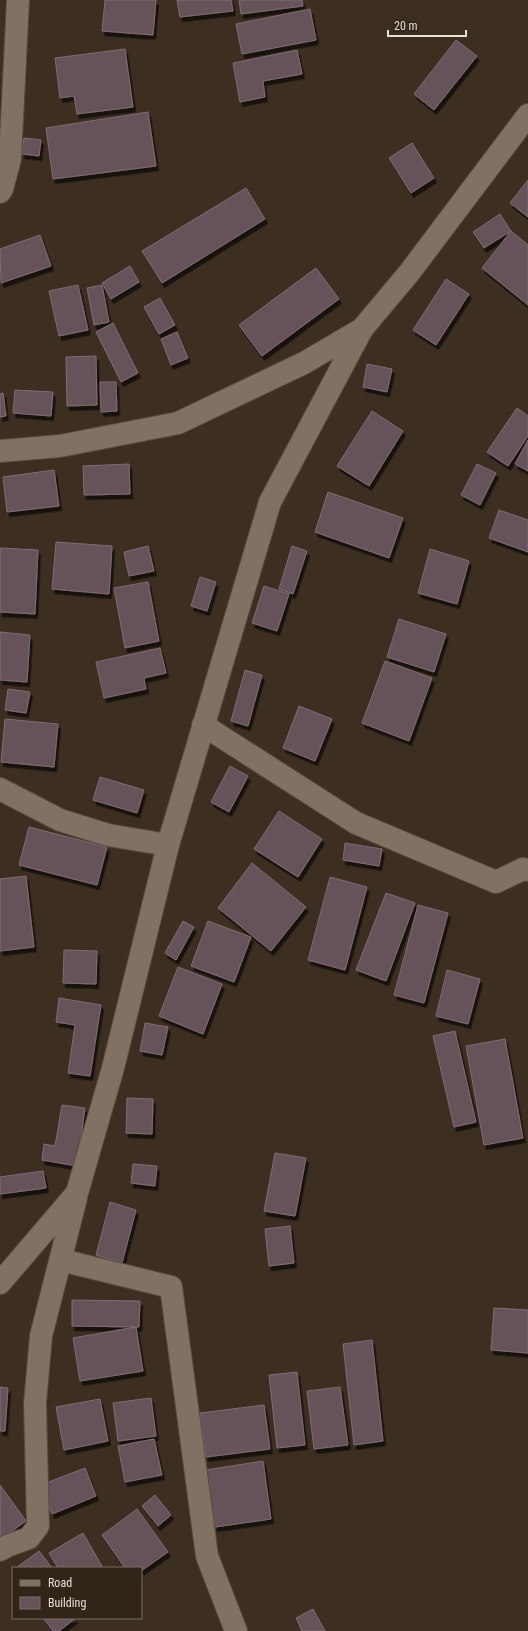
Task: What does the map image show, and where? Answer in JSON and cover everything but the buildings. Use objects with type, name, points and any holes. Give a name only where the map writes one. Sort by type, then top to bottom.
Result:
[{"type":"street","points":[[0,192],[10,159],[18,0]]},
{"type":"street","points":[[0,1550],[29,1538],[38,1526],[35,1403],[41,1336],[77,1193],[113,1068],[168,845],[270,502],[362,329],[409,272],[528,116]]},
{"type":"street","points":[[0,451],[60,446],[178,423],[304,363],[362,329]]},
{"type":"street","points":[[203,725],[356,823],[496,882],[523,869],[528,870]]},
{"type":"street","points":[[0,789],[60,820],[108,835],[168,845]]},
{"type":"street","points":[[0,1283],[77,1193]]},
{"type":"street","points":[[61,1260],[172,1287],[207,1556],[236,1631]]}]
